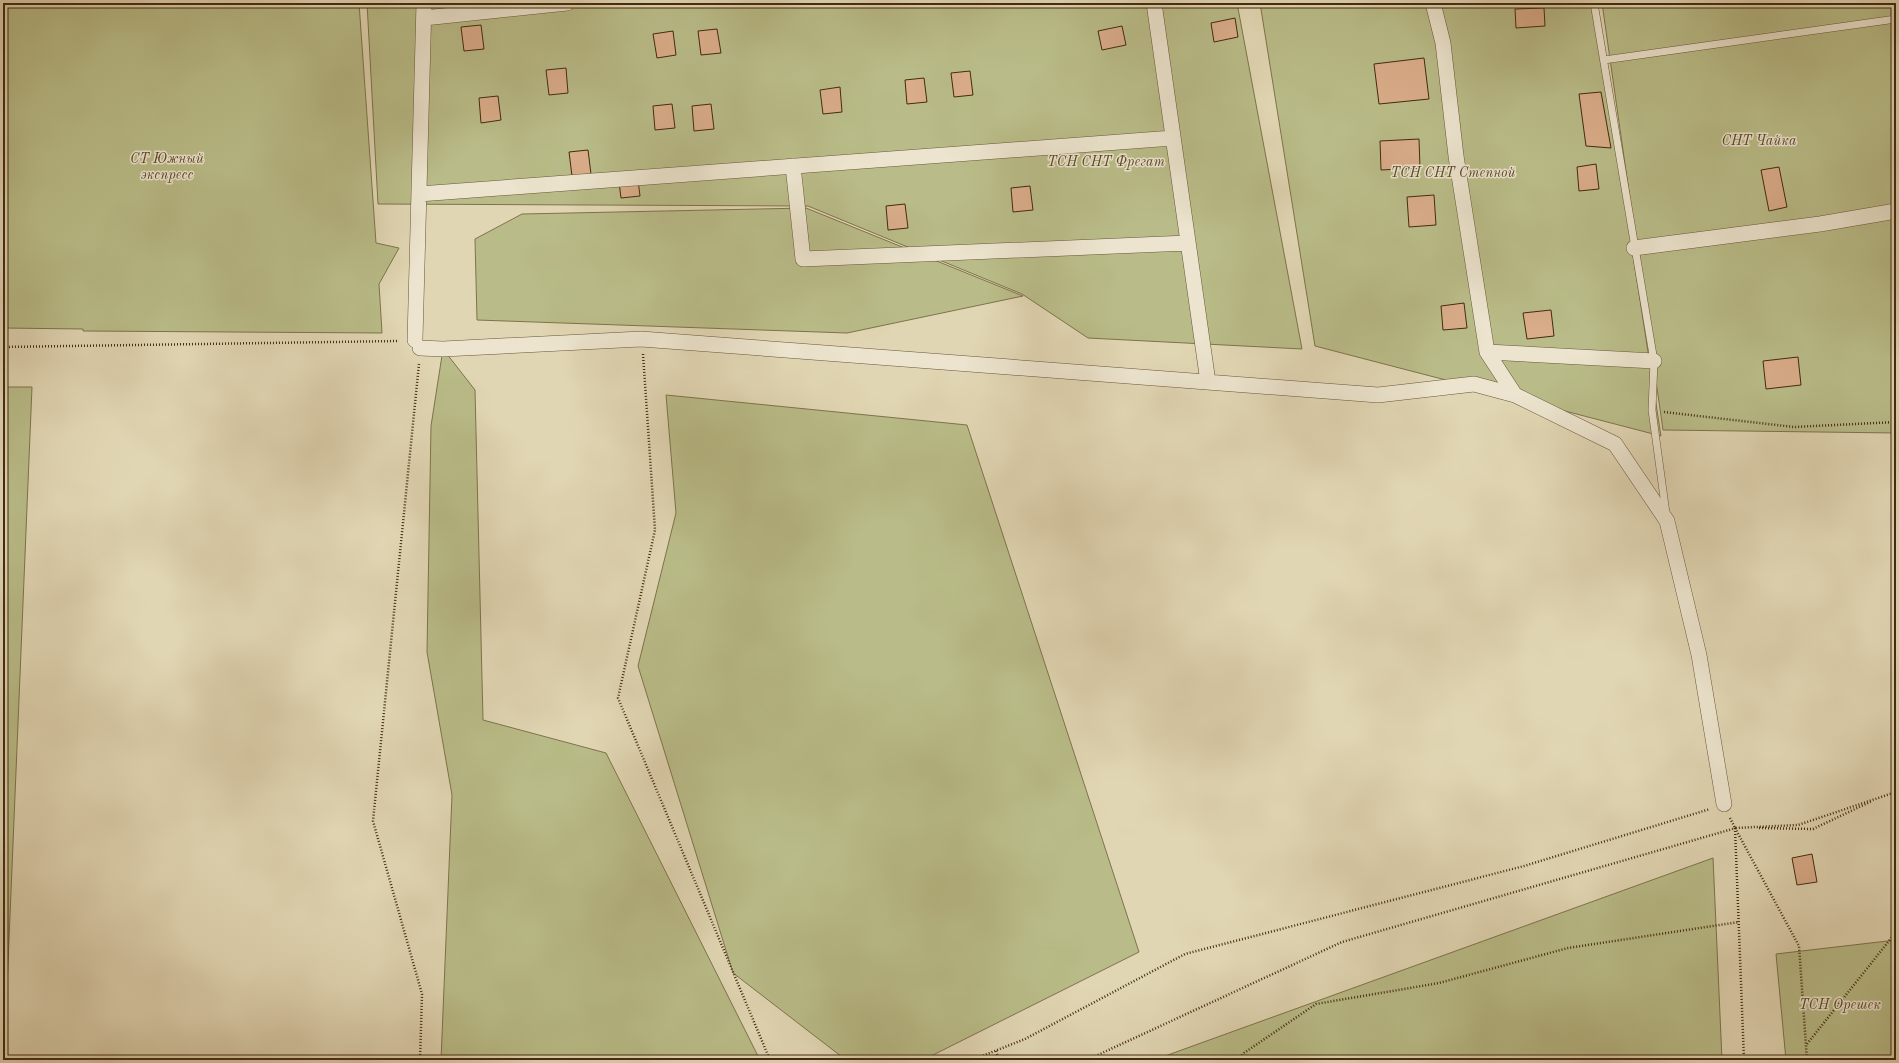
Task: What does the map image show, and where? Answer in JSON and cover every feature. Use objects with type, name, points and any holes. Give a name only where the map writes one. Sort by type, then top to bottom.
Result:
[{"type":"street","points":[[567,3],[424,10],[419,194],[418,344],[443,349],[642,339],[1378,395],[1474,384],[1515,395],[1615,444],[1667,521],[1699,655],[1724,804]]},
{"type":"street","points":[[1154,3],[1208,382]]},
{"type":"street","points":[[1434,3],[1443,43],[1456,156],[1487,352],[1515,395]]},
{"type":"street","points":[[419,194],[1173,138]]},
{"type":"street","points":[[793,166],[803,259],[1188,243]]},
{"type":"street","points":[[1634,248],[1820,224],[1896,211]]},
{"type":"street","points":[[1487,352],[1654,361]]},
{"type":"lane","points":[[1594,3],[1654,361],[1652,410],[1667,521]]},
{"type":"lane","points":[[1604,60],[1896,19]]},
{"type":"path","points":[[642,339],[655,530],[618,698],[770,1060]]},
{"type":"path","points":[[3,347],[418,344],[373,821],[422,994],[420,1060]]},
{"type":"path","points":[[1652,410],[1794,427],[1896,422]]},
{"type":"path","points":[[1735,828],[1813,829],[1896,792]]},
{"type":"path","points":[[1087,1060],[1342,942],[1735,828],[1798,824],[1896,792]]},
{"type":"path","points":[[972,1060],[1026,1039],[1185,954],[1524,866],[1724,804],[1735,828],[1799,946],[1808,1060]]},
{"type":"path","points":[[1735,828],[1744,1060]]},
{"type":"path","points":[[1238,1060],[1244,1053],[1316,1004],[1439,983],[1568,948],[1739,922]]},
{"type":"path","points":[[1806,1044],[1896,932]]},
{"type":"path","points":[[996,1051],[999,1060]]},
{"type":"green space","name":"СТ Южный экспресс","points":[[3,3],[359,3],[376,243],[399,248],[379,284],[382,333],[83,331],[83,329],[3,328]]},
{"type":"green space","name":"ТСН СНТ Фрегат","points":[[367,3],[1237,3],[1302,349],[1088,338],[1022,294],[808,206],[378,204]]},
{"type":"green space","name":"ТСН СНТ Степной","points":[[1260,3],[1594,3],[1661,436],[1315,346]]},
{"type":"green space","name":"СНТ Чайка","points":[[1602,3],[1896,3],[1896,433],[1663,430]]},
{"type":"green space","points":[[806,208],[1023,296],[847,333],[477,320],[475,239],[522,214]]},
{"type":"green space","points":[[443,349],[475,390],[483,720],[606,753],[760,1060],[441,1060],[452,795],[427,652],[431,426]]},
{"type":"green space","points":[[3,387],[32,387],[4,1060],[3,1060]]},
{"type":"green space","points":[[666,395],[967,425],[1139,952],[923,1060],[846,1060],[733,973],[638,666],[676,513]]},
{"type":"green space","points":[[1713,858],[1722,1060],[1154,1060]]},
{"type":"green space","name":"ТСН Орешек","points":[[1896,940],[1896,1060],[1786,1060],[1776,954]]},
{"type":"building","points":[[1544,8],[1545,26],[1516,28],[1515,9]]},
{"type":"building","points":[[1235,18],[1238,37],[1214,42],[1211,23]]},
{"type":"building","points":[[481,25],[484,49],[464,51],[461,27]]},
{"type":"building","points":[[1122,26],[1126,45],[1102,50],[1098,31]]},
{"type":"building","points":[[717,29],[721,53],[701,55],[698,31]]},
{"type":"building","points":[[673,31],[676,55],[657,58],[653,34]]},
{"type":"building","points":[[1424,58],[1429,99],[1379,104],[1374,64]]},
{"type":"building","points":[[566,68],[568,93],[549,95],[546,70]]},
{"type":"building","points":[[970,71],[973,95],[954,97],[951,73]]},
{"type":"building","points":[[924,78],[927,102],[907,104],[905,80]]},
{"type":"building","points":[[840,87],[842,112],[823,114],[820,90]]},
{"type":"building","points":[[1601,92],[1611,148],[1586,146],[1579,94]]},
{"type":"building","points":[[498,96],[501,120],[481,123],[479,98]]},
{"type":"building","points":[[672,104],[675,128],[655,130],[653,106]]},
{"type":"building","points":[[711,104],[714,129],[694,131],[692,106]]},
{"type":"building","points":[[1419,139],[1420,168],[1381,170],[1380,141]]},
{"type":"building","points":[[588,150],[591,174],[572,176],[569,152]]},
{"type":"building","points":[[1596,164],[1599,189],[1579,191],[1577,167]]},
{"type":"building","points":[[1779,167],[1787,207],[1769,211],[1761,170]]},
{"type":"building","points":[[637,172],[640,196],[621,198],[618,174]]},
{"type":"building","points":[[1030,186],[1033,210],[1013,212],[1011,188]]},
{"type":"building","points":[[1434,195],[1436,225],[1409,227],[1407,197]]},
{"type":"building","points":[[905,204],[908,228],[888,230],[886,206]]},
{"type":"building","points":[[1891,215],[1896,215],[1896,239],[1894,239]]},
{"type":"building","points":[[1464,303],[1467,328],[1443,330],[1441,306]]},
{"type":"building","points":[[1551,310],[1554,336],[1527,339],[1523,313]]},
{"type":"building","points":[[1798,357],[1801,385],[1766,389],[1763,361]]},
{"type":"building","points":[[1812,854],[1817,882],[1797,885],[1792,858]]}]
